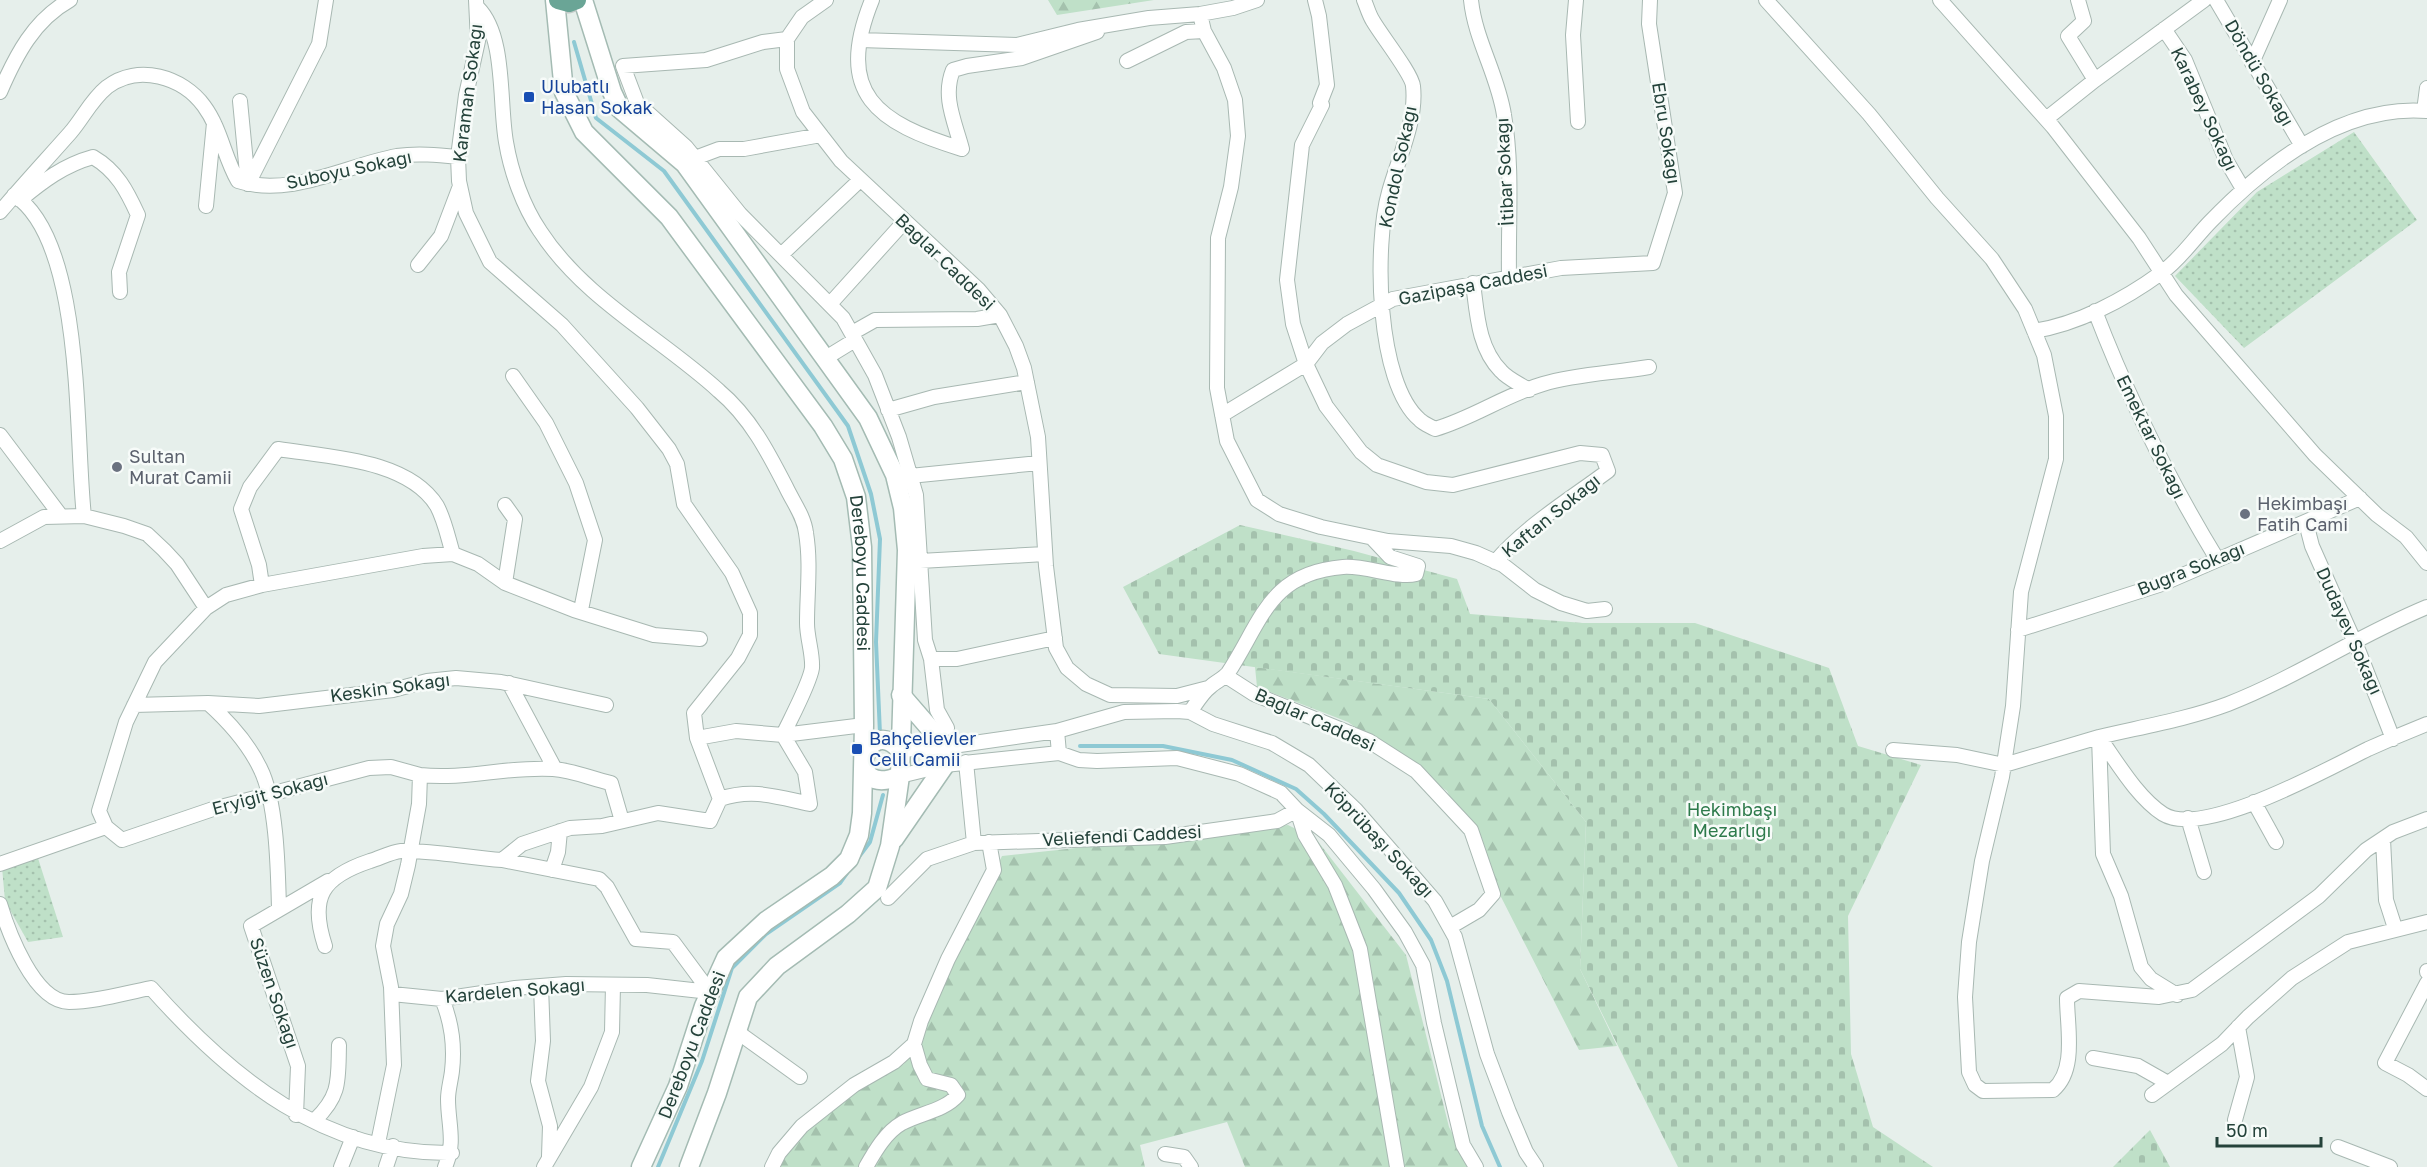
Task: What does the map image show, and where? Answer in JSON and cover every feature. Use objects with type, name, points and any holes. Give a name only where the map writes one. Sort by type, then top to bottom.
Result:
[{"type":"main road","points":[[557,0],[569,3],[577,0]]},
{"type":"main road","name":"Dereboyu Caddesi","points":[[557,0],[564,92],[584,132],[669,217],[816,417],[843,459],[856,497],[862,547],[864,725],[862,813],[859,835],[849,859],[832,876],[766,921],[726,958],[710,992],[678,1086],[641,1167]]},
{"type":"main road","points":[[583,0],[612,92],[620,108],[685,164],[868,418],[882,444],[895,475],[903,508],[907,550],[900,776],[879,780],[868,774],[863,762],[867,749],[877,742],[890,742],[900,750]]},
{"type":"main road","points":[[890,846],[946,756],[902,695]]},
{"type":"main road","name":"Dereboyu Caddesi","points":[[690,1167],[748,997],[777,966],[848,914],[877,888],[890,846],[900,776]]},
{"type":"street","points":[[0,92],[13,61],[40,22],[70,0]]},
{"type":"street","points":[[248,184],[320,44],[326,0]]},
{"type":"street","points":[[826,0],[802,17],[787,39],[763,42],[706,60],[623,66],[637,103],[696,158],[740,214],[843,318],[875,375],[915,495],[925,640],[931,659],[937,710],[948,728]]},
{"type":"street","points":[[872,0],[863,22],[860,40],[858,77],[866,96],[882,113],[907,129],[962,149],[948,100],[948,84],[953,70],[1022,58],[1123,22]]},
{"type":"street","points":[[860,40],[1017,45],[1078,30],[1123,22],[1200,14],[1233,8],[1257,0]]},
{"type":"street","points":[[1306,364],[1293,324],[1287,280],[1302,145],[1322,105],[1320,103],[1327,85],[1315,0]]},
{"type":"street","name":"Kondol Sokağı","points":[[1364,0],[1372,20],[1413,84],[1412,111],[1388,194],[1383,230],[1381,306],[1394,376],[1408,405],[1419,420],[1435,429],[1462,422],[1543,384],[1649,367]]},
{"type":"street","name":"İtibar Sokağı","points":[[1471,0],[1473,18],[1490,63],[1505,117],[1509,171],[1509,276]]},
{"type":"street","points":[[1576,0],[1573,35],[1578,122]]},
{"type":"street","name":"Ebru Sokağı","points":[[1650,0],[1649,24],[1675,193],[1653,263]]},
{"type":"street","points":[[1766,0],[1869,114],[1937,198],[1992,259],[2025,309],[2044,355],[2056,417],[2056,459],[2021,592],[2013,705],[2004,765],[1982,861],[1969,942],[1965,997],[1969,1072],[1974,1084],[1983,1091],[2053,1090],[2063,1082],[2069,1033],[2067,998],[2079,991],[2129,997],[2177,995],[2205,982],[2319,896],[2366,850],[2383,838],[2427,819]]},
{"type":"street","points":[[1940,0],[2046,119],[2139,238],[2176,295],[2314,455],[2406,537],[2427,563]]},
{"type":"street","points":[[2078,0],[2084,21],[2068,36],[2095,80]]},
{"type":"street","points":[[2046,119],[2204,0]]},
{"type":"street","name":"Döndü Sokağı","points":[[2216,0],[2302,146]]},
{"type":"street","points":[[2252,63],[2280,0]]},
{"type":"street","points":[[477,4],[488,18],[495,36],[506,145],[521,194],[540,231],[576,273],[626,318],[720,391],[746,418],[770,455],[801,515],[806,531],[810,581],[807,623],[812,669],[783,735]]},
{"type":"street","name":"Karaman Sokağı","points":[[477,4],[477,41],[466,95],[458,157],[460,186],[466,213],[490,262],[562,325],[637,408],[669,449],[677,464],[684,504],[732,573],[750,614],[750,635],[738,658],[694,713],[697,738]]},
{"type":"street","points":[[1200,14],[1204,31],[1224,68],[1235,100],[1238,136],[1231,187],[1218,238],[1217,388],[1227,441],[1236,464],[1257,500],[1279,514],[1321,527],[1372,538],[1451,546],[1495,562],[1535,590],[1561,603],[1587,611],[1605,609]]},
{"type":"street","name":"Karabey Sokağı","points":[[2164,29],[2185,60],[2226,160],[2243,189]]},
{"type":"street","points":[[1127,61],[1186,32],[1204,31]]},
{"type":"street","name":"Bağlar Caddesi","points":[[787,39],[787,69],[803,112],[841,161],[978,289],[1000,315],[1016,346],[1027,382],[1038,437],[1045,554],[1056,648],[1067,668],[1086,684],[1110,695],[1177,696],[1208,688]]},
{"type":"street","points":[[17,198],[90,104],[109,86],[128,76],[169,78],[203,104],[214,120],[234,174],[238,181],[248,184]]},
{"type":"street","points":[[2034,331],[2063,326],[2095,311],[2162,273],[2252,180],[2314,138],[2367,117],[2426,111],[2427,88]]},
{"type":"street","points":[[240,100],[248,184]]},
{"type":"street","points":[[206,206],[214,120]]},
{"type":"street","points":[[696,158],[719,149],[744,149],[821,135]]},
{"type":"street","name":"Suboyu Sokağı","points":[[248,184],[279,184],[314,179],[398,156],[432,154],[458,157]]},
{"type":"street","points":[[0,212],[17,198],[75,162],[93,157],[108,166],[124,184],[138,215],[119,272],[120,292]]},
{"type":"street","points":[[782,254],[860,180]]},
{"type":"street","points":[[418,266],[441,236],[460,186]]},
{"type":"street","points":[[17,198],[32,212],[46,238],[63,290],[78,396],[84,516]]},
{"type":"street","points":[[830,304],[904,222]]},
{"type":"street","name":"Gazipaşa Caddesi","points":[[1222,414],[1306,364],[1322,343],[1347,324],[1394,299],[1561,268],[1653,263]]},
{"type":"street","points":[[1473,283],[1478,328],[1487,348],[1501,371],[1529,390]]},
{"type":"street","name":"Emektar Sokağı","points":[[2095,311],[2117,368],[2150,438],[2187,509],[2217,559]]},
{"type":"street","points":[[824,359],[875,320],[977,319],[1000,315]]},
{"type":"street","name":"Kaftan Sokağı","points":[[1306,364],[1326,406],[1361,452],[1377,465],[1426,482],[1453,485],[1580,453],[1602,455],[1608,471],[1546,515],[1510,544],[1495,562]]},
{"type":"street","points":[[513,376],[546,423],[576,483],[595,540],[581,610]]},
{"type":"street","points":[[888,410],[933,397],[1027,382]]},
{"type":"street","points":[[0,435],[61,516]]},
{"type":"street","points":[[262,585],[259,565],[241,509],[250,487],[278,449],[381,468],[413,482],[436,505],[443,519],[453,554]]},
{"type":"street","points":[[910,476],[1039,463]]},
{"type":"street","name":"Buğra Sokağı","points":[[2018,630],[2162,584],[2360,498]]},
{"type":"street","points":[[505,505],[515,519],[505,583]]},
{"type":"street","points":[[0,541],[44,517],[61,516],[84,516],[147,534],[177,564],[206,608]]},
{"type":"street","name":"Dudayev Sokağı","points":[[2306,523],[2312,546],[2354,640],[2392,739]]},
{"type":"street","points":[[1190,712],[1208,688],[1226,676],[1262,610],[1288,584],[1343,567],[1384,570],[1408,576],[1416,574],[1418,567],[1390,557],[1372,538]]},
{"type":"street","points":[[0,864],[106,827],[99,811],[126,722],[155,662],[206,608],[226,595],[262,585],[423,555],[453,554],[478,564],[505,583],[581,610],[654,635],[700,639]]},
{"type":"street","points":[[920,561],[1045,554]]},
{"type":"street","points":[[1893,750],[1957,755],[2004,765],[2099,737],[2227,704],[2274,683],[2354,640],[2427,607]]},
{"type":"street","points":[[931,659],[957,659],[1055,638]]},
{"type":"street","name":"Bağlar Caddesi","points":[[1226,676],[1254,694],[1370,741],[1416,771],[1449,805],[1471,830],[1493,894],[1479,910],[1450,927]]},
{"type":"street","name":"Keskin Sokağı","points":[[134,705],[208,703],[259,706],[393,690],[427,681],[456,678],[509,683],[606,705]]},
{"type":"street","points":[[509,683],[555,769]]},
{"type":"street","points":[[208,703],[246,745],[261,769],[268,795],[278,855],[279,909]]},
{"type":"street","name":"Köprübaşı Sokağı","points":[[900,750],[946,756],[1057,731],[1124,712],[1190,712],[1213,724],[1272,743],[1309,765],[1356,810],[1436,900],[1450,927],[1491,1064],[1517,1132],[1536,1167]]},
{"type":"street","points":[[2099,737],[2148,800],[2164,815],[2180,819],[2211,815],[2254,802],[2309,781],[2427,723]]},
{"type":"street","points":[[720,799],[697,738],[736,731],[783,735],[864,725]]},
{"type":"street","points":[[900,776],[946,756],[966,762],[1059,753],[1057,731]]},
{"type":"street","points":[[502,860],[522,844],[570,828],[602,826],[658,813],[710,820],[720,799],[741,792],[810,804],[805,772],[783,735]]},
{"type":"street","points":[[2099,737],[2103,854],[2121,896],[2142,967],[2151,979],[2177,995]]},
{"type":"street","name":"Köprübaşı Sokağı","points":[[1059,753],[1079,760],[1097,761],[1177,758],[1239,774],[1281,793],[1297,810],[1329,835],[1374,889],[1405,932],[1423,965],[1462,1145],[1476,1167]]},
{"type":"street","points":[[966,762],[974,843]]},
{"type":"street","name":"Eryiğit Sokağı","points":[[106,827],[122,840],[213,809],[369,768],[391,767],[420,775],[444,778],[519,769],[555,769],[611,783],[622,821]]},
{"type":"street","points":[[378,1143],[394,1065],[392,994],[383,946],[387,924],[401,894],[419,804],[420,775]]},
{"type":"street","points":[[2254,802],[2276,842]]},
{"type":"street","points":[[1297,810],[1305,835],[1335,885],[1360,949],[1397,1167]]},
{"type":"street","name":"Veliefendi Caddesi","points":[[888,898],[927,859],[974,843],[1165,837],[1277,821],[1297,810]]},
{"type":"street","points":[[2188,818],[2204,873]]},
{"type":"street","points":[[552,870],[558,852],[560,831]]},
{"type":"street","points":[[2383,838],[2386,900],[2395,928]]},
{"type":"street","points":[[772,1167],[779,1152],[802,1126],[854,1085],[894,1062],[914,1044],[921,1021],[948,959],[994,870],[990,842]]},
{"type":"street","name":"Süzen Sokağı","points":[[296,1115],[298,1066],[251,926],[354,866],[399,851],[502,860],[598,879],[607,887],[636,939],[674,942],[710,992]]},
{"type":"street","points":[[325,946],[319,929],[321,892],[330,880]]},
{"type":"street","points":[[0,904],[26,967],[53,997],[67,1002],[151,988],[224,1063],[263,1094],[296,1115],[315,1120],[353,1137],[378,1143],[424,1153],[452,1152]]},
{"type":"street","points":[[2152,1095],[2222,1044],[2292,978],[2348,942],[2395,928],[2427,922]]},
{"type":"street","points":[[2427,983],[2385,1063],[2408,1074],[2427,1089]]},
{"type":"street","points":[[547,1162],[591,1087],[612,1032],[613,985]]},
{"type":"street","name":"Kardelen Sokağı","points":[[392,994],[442,999],[541,986],[613,985],[646,985],[710,992]]},
{"type":"street","points":[[541,986],[543,1041],[538,1081],[549,1126],[547,1162]]},
{"type":"street","points":[[442,999],[453,1027],[452,1071],[448,1099],[452,1152],[445,1167]]},
{"type":"street","points":[[2235,1120],[2247,1077],[2238,1027]]},
{"type":"street","points":[[736,1031],[800,1077]]},
{"type":"street","points":[[866,1167],[877,1147],[900,1124],[950,1103],[958,1095],[951,1085],[927,1079],[914,1044]]},
{"type":"street","points":[[315,1120],[330,1106],[337,1092],[339,1046]]},
{"type":"street","points":[[2093,1058],[2138,1066],[2168,1083]]},
{"type":"street","points":[[341,1167],[353,1137]]},
{"type":"street","points":[[386,1167],[393,1146]]},
{"type":"street","points":[[2338,1147],[2390,1167]]},
{"type":"street","points":[[1165,1154],[1184,1157],[1191,1167]]},
{"type":"green space","points":[[1048,0],[1154,0],[1057,15]]},
{"type":"green space","points":[[2354,132],[2417,220],[2244,348],[2175,276],[2257,192]]},
{"type":"green space","name":"Hekimbaşı Mezarlığı","points":[[1240,525],[1354,551],[1457,579],[1470,614],[1583,623],[1695,623],[1829,668],[1858,746],[1921,765],[1848,916],[1851,1054],[1873,1127],[1933,1167],[1678,1167],[1580,969],[1586,822],[1489,699],[1159,654],[1123,587]]},
{"type":"green space","points":[[1255,667],[1489,699],[1586,822],[1580,969],[1617,1046],[1579,1050],[1447,791],[1348,722],[1257,687]]},
{"type":"green space","points":[[1288,825],[1316,839],[1406,955],[1449,1127],[1470,1167],[1245,1167],[1227,1122],[1140,1145],[1145,1167],[775,1167],[800,1122],[904,1064],[1002,856]]},
{"type":"green space","points":[[37,855],[63,937],[28,942],[5,901],[2,867]]},
{"type":"green space","points":[[2150,1130],[2170,1167],[2113,1167]]},
{"type":"waterway","points":[[574,42],[596,118],[664,171],[848,426],[871,494],[880,539],[876,642],[880,734]]},
{"type":"waterway","points":[[1080,746],[1163,746],[1232,760],[1296,789],[1324,814],[1399,893],[1431,940],[1447,981],[1482,1126],[1500,1167]]},
{"type":"waterway","points":[[858,858],[870,842],[883,795]]},
{"type":"waterway","points":[[658,1167],[702,1061],[732,968],[766,934],[840,883],[847,873]]},
{"type":"place","name":"Ulubatlı Hasan Sokak","points":[[529,97]]},
{"type":"place","name":"Sultan Murat Camii","points":[[117,467]]},
{"type":"place","name":"Hekimbaşı Fatih Cami","points":[[2245,514]]},
{"type":"place","name":"Bahçelievler Celil Camii","points":[[857,749]]}]
